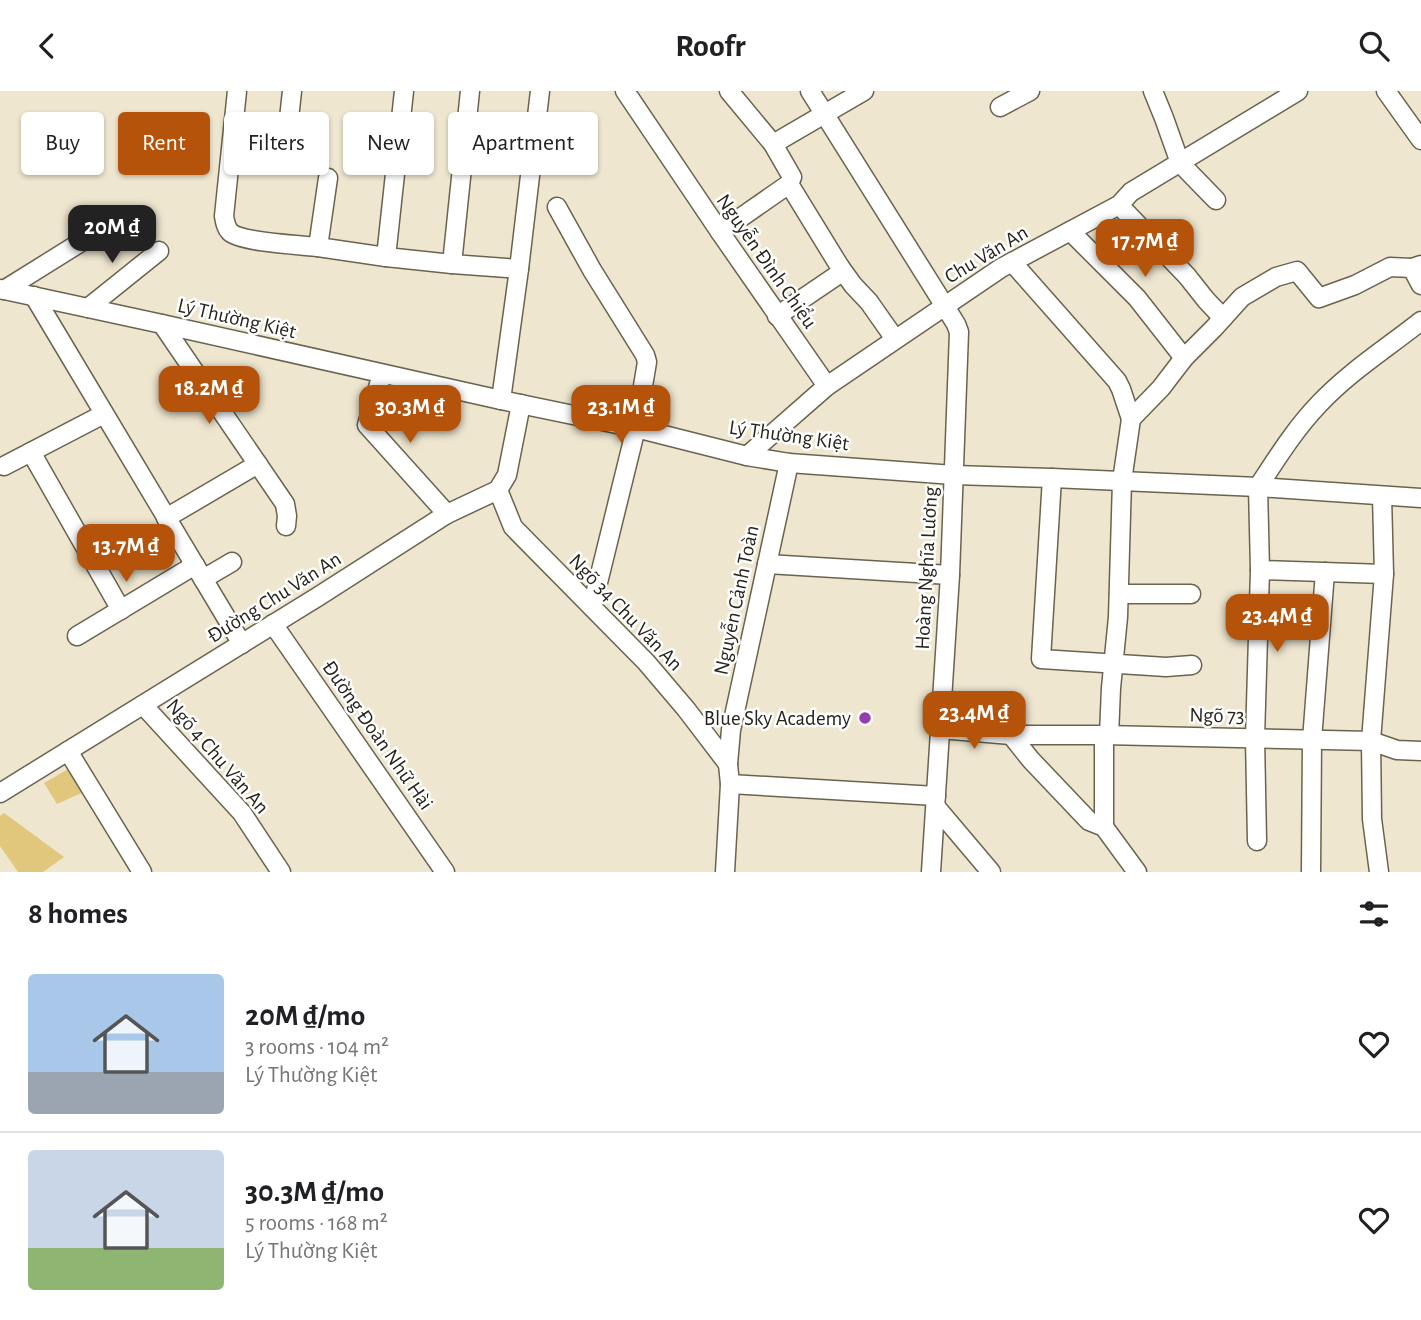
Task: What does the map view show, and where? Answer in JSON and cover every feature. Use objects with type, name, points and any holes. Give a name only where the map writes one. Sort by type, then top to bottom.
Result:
[{"type":"street","points":[[237,91],[224,216],[227,228],[232,234],[243,239],[386,257],[519,269]]},
{"type":"street","points":[[290,112],[292,91]]},
{"type":"street","points":[[386,257],[404,91]]},
{"type":"street","points":[[452,264],[470,91]]},
{"type":"street","points":[[501,400],[540,91]]},
{"type":"street","name":"Nguyễn Đình Chiểu","points":[[625,91],[827,386]]},
{"type":"street","points":[[720,232],[789,184],[792,174],[773,144],[729,91]]},
{"type":"street","name":"Hoàng Nghĩa Lương","points":[[810,91],[956,324],[960,339],[950,575],[931,872]]},
{"type":"street","points":[[773,144],[864,91]]},
{"type":"street","points":[[1000,107],[1030,91]]},
{"type":"street","points":[[1153,91],[1180,163],[1216,200]]},
{"type":"street","name":"Chu Văn An","points":[[747,456],[827,386],[895,339],[1012,262],[1119,205],[1131,192],[1298,91]]},
{"type":"street","points":[[1386,91],[1421,140]]},
{"type":"street","points":[[318,247],[328,179]]},
{"type":"street","points":[[789,184],[840,267],[895,339]]},
{"type":"street","points":[[1119,205],[1223,318]]},
{"type":"street","points":[[557,207],[592,270],[645,355],[647,367],[636,428],[592,607]]},
{"type":"street","points":[[2,290],[102,229]]},
{"type":"street","points":[[1070,231],[1137,298],[1184,358]]},
{"type":"street","points":[[88,308],[159,251]]},
{"type":"street","points":[[1012,262],[1116,381],[1131,419],[1122,481],[1119,594],[1107,735],[1104,827],[1129,869]]},
{"type":"street","points":[[1131,419],[1242,297],[1276,278],[1297,271],[1320,299],[1390,267],[1417,266],[1421,285]]},
{"type":"street","points":[[778,316],[839,274],[840,267]]},
{"type":"street","name":"Lý Thường Kiệt","points":[[2,290],[636,428],[747,456],[789,463],[954,475],[1258,487],[1421,498]]},
{"type":"street","points":[[34,296],[242,644]]},
{"type":"street","points":[[1257,841],[1255,738],[1260,570],[1258,487],[1289,439],[1320,403],[1349,376],[1421,321]]},
{"type":"street","points":[[162,324],[285,505],[286,526]]},
{"type":"street","points":[[382,373],[367,425],[447,514]]},
{"type":"street","points":[[498,490],[507,475],[521,404]]},
{"type":"street","points":[[4,466],[104,414]]},
{"type":"street","points":[[31,452],[121,610]]},
{"type":"street","name":"Nguyễn Cảnh Toàn","points":[[725,872],[731,730],[789,463]]},
{"type":"street","points":[[166,518],[258,464]]},
{"type":"street","points":[[1052,478],[1041,659],[1166,667],[1192,665]]},
{"type":"street","name":"Đường Chu Văn An","points":[[0,793],[447,514],[498,490]]},
{"type":"street","name":"Ngõ 34 Chu Văn An","points":[[498,490],[513,527],[646,662],[728,764]]},
{"type":"street","points":[[1379,872],[1372,819],[1371,741],[1384,574],[1382,496]]},
{"type":"street","points":[[77,636],[121,610],[199,572],[232,562]]},
{"type":"street","points":[[767,565],[950,575]]},
{"type":"street","points":[[1260,570],[1384,574]]},
{"type":"street","points":[[1311,872],[1312,740],[1325,572]]},
{"type":"street","points":[[1119,594],[1191,594]]},
{"type":"street","name":"Đường Đoàn Nhữ Hài","points":[[273,624],[445,872]]},
{"type":"street","name":"Ngõ 4 Chu Văn An","points":[[143,705],[242,813],[281,872]]},
{"type":"street","name":"Ngõ 73","points":[[940,729],[1011,736],[1107,735],[1371,741],[1397,750],[1421,751]]},
{"type":"street","points":[[1011,736],[1089,821],[1104,827]]},
{"type":"street","points":[[68,751],[142,872]]},
{"type":"street","points":[[730,784],[936,801],[991,872]]},
{"type":"building","points":[[72,767],[84,792],[57,804],[44,783]]},
{"type":"building","points":[[4,813],[64,857],[43,872],[18,872],[0,846],[0,816]]},
{"type":"place","name":"Blue Sky Academy","points":[[865,718]]}]
